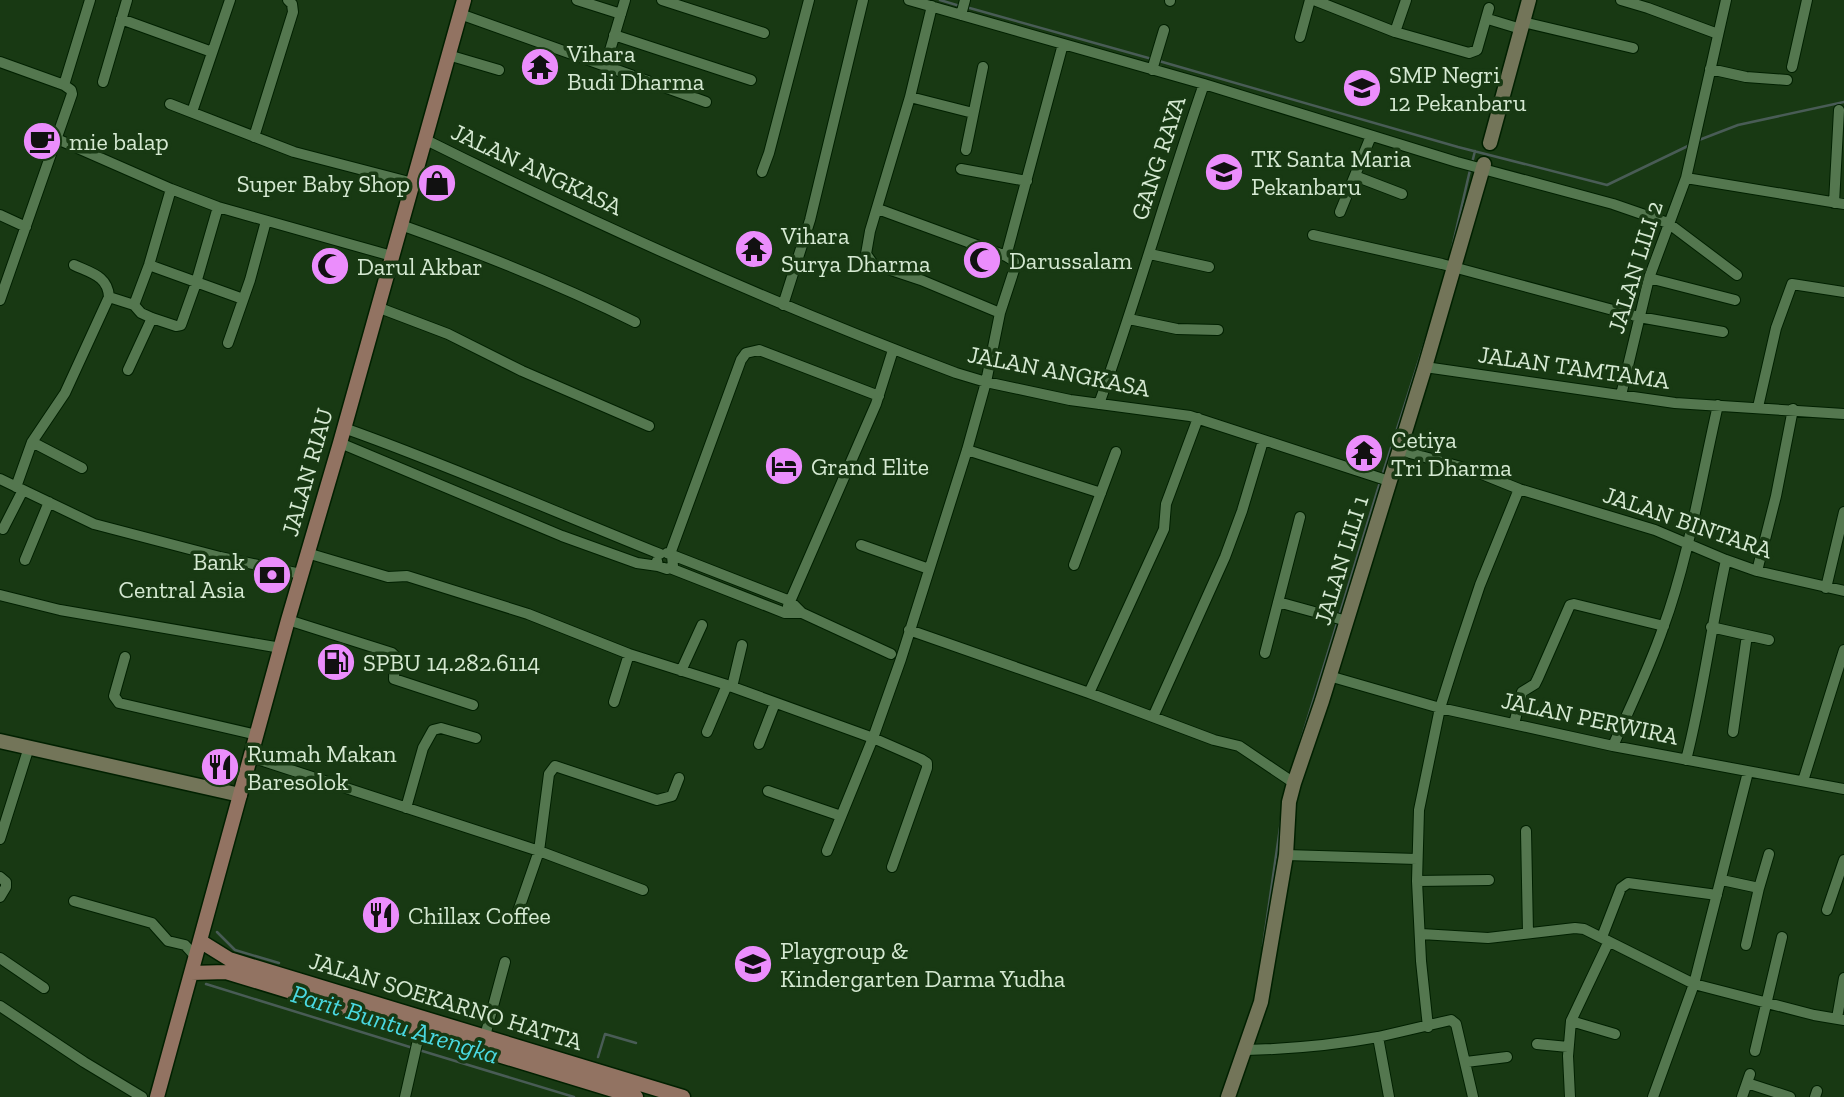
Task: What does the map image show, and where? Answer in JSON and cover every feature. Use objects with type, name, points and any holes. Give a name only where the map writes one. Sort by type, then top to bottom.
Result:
[{"type":"main road","name":"JALAN RIAU","points":[[157,1097],[288,620],[462,7]]},
{"type":"main road","name":"JALAN SOEKARNO HATTA","points":[[200,941],[229,960],[683,1097]]},
{"type":"main road","name":"JALAN SOEKARNO HATTA","points":[[191,973],[226,972],[420,1038],[555,1070],[636,1097]]},
{"type":"street","points":[[64,85],[90,0]]},
{"type":"street","points":[[103,82],[127,0]]},
{"type":"street","points":[[192,112],[230,0]]},
{"type":"street","points":[[254,137],[293,12],[292,4],[288,0]]},
{"type":"street","points":[[577,0],[621,14]]},
{"type":"street","points":[[605,67],[625,0]]},
{"type":"street","points":[[662,0],[764,33]]},
{"type":"street","points":[[762,172],[809,0]]},
{"type":"street","points":[[783,305],[813,208],[863,0]]},
{"type":"street","points":[[909,0],[1204,84],[1457,162],[1481,166],[1613,204],[1668,223],[1737,275]]},
{"type":"street","points":[[961,15],[965,0]]},
{"type":"street","points":[[1300,37],[1312,0],[1395,32],[1469,53],[1477,50],[1489,13],[1522,25],[1633,48]]},
{"type":"street","points":[[1395,32],[1406,0]]},
{"type":"street","name":"JALAN LILI 1","points":[[1228,1097],[1261,1002],[1286,855],[1292,782],[1329,676],[1340,620],[1425,367],[1448,266],[1490,143],[1530,0]]},
{"type":"street","points":[[1621,0],[1718,34]]},
{"type":"street","points":[[1726,0],[1710,69],[1746,77],[1787,80]]},
{"type":"street","points":[[1792,67],[1807,0]]},
{"type":"street","points":[[932,6],[910,97],[866,248],[867,258],[873,264],[921,280],[1000,313]]},
{"type":"street","points":[[462,7],[605,67],[706,102]]},
{"type":"street","points":[[121,19],[212,52]]},
{"type":"street","points":[[1152,70],[1164,30]]},
{"type":"street","points":[[614,35],[751,80]]},
{"type":"street","points":[[1006,256],[1063,44]]},
{"type":"street","points":[[448,55],[499,70]]},
{"type":"street","points":[[0,62],[64,85],[72,92],[0,300]]},
{"type":"street","points":[[966,150],[983,67]]},
{"type":"street","name":"JALAN LILI 2","points":[[1621,395],[1649,278],[1686,178],[1710,69]]},
{"type":"street","name":"GANG RAYA","points":[[1098,404],[1129,319],[1178,158],[1204,84]]},
{"type":"street","points":[[910,97],[973,113]]},
{"type":"street","points":[[170,104],[254,137],[337,164],[413,183]]},
{"type":"street","points":[[1686,178],[1839,203],[1839,110]]},
{"type":"street","points":[[1340,212],[1371,136]]},
{"type":"street","points":[[57,139],[171,189],[218,206],[392,256]]},
{"type":"street","name":"JALAN ANGKASA","points":[[424,139],[497,176],[783,305],[893,349],[986,382],[1098,404],[1198,418],[1386,480]]},
{"type":"street","points":[[961,169],[1027,181]]},
{"type":"street","points":[[1355,176],[1402,194]]},
{"type":"street","points":[[134,305],[149,265],[171,189]]},
{"type":"street","points":[[109,298],[134,305],[141,313],[167,324],[181,325],[218,206]]},
{"type":"street","points":[[827,851],[873,738],[929,569],[967,450],[986,382],[1000,313],[1015,267],[1014,261],[1006,256],[878,209]]},
{"type":"street","points":[[0,215],[26,228]]},
{"type":"street","points":[[228,343],[266,221]]},
{"type":"street","points":[[401,225],[546,281],[635,321]]},
{"type":"street","points":[[1313,235],[1448,266],[1639,317],[1723,332]]},
{"type":"street","points":[[1150,254],[1209,267]]},
{"type":"street","points":[[3,529],[20,488],[32,442],[65,393],[109,298],[102,278],[74,265]]},
{"type":"street","points":[[149,265],[243,299]]},
{"type":"street","points":[[1649,278],[1735,300]]},
{"type":"street","points":[[1758,407],[1773,338],[1792,284],[1844,292]]},
{"type":"street","points":[[377,307],[448,334],[522,371],[649,426]]},
{"type":"street","points":[[128,370],[152,318]]},
{"type":"street","points":[[1129,319],[1177,328],[1218,330]]},
{"type":"street","points":[[785,613],[879,396],[893,349]]},
{"type":"street","points":[[658,566],[657,559],[667,554],[741,359],[746,354],[759,350],[879,396]]},
{"type":"street","name":"JALAN TAMTAMA","points":[[1425,367],[1675,403],[1844,414]]},
{"type":"street","points":[[1612,746],[1646,674],[1664,626],[1687,542],[1718,405]]},
{"type":"street","points":[[1757,571],[1776,496],[1793,409]]},
{"type":"street","points":[[1089,693],[1164,529],[1166,505],[1198,418]]},
{"type":"street","points":[[342,436],[495,486],[570,518],[790,601],[802,613],[891,654]]},
{"type":"street","points":[[342,436],[562,537],[630,561],[670,568],[785,613],[802,613]]},
{"type":"street","points":[[1153,717],[1225,557],[1263,440]]},
{"type":"street","points":[[32,442],[82,468]]},
{"type":"street","points":[[967,450],[1101,493]]},
{"type":"street","name":"JALAN BINTARA","points":[[1399,450],[1472,470],[1519,489],[1655,530],[1757,571],[1844,591]]},
{"type":"street","points":[[1074,565],[1116,452]]},
{"type":"street","points":[[0,479],[93,524],[301,575]]},
{"type":"street","points":[[488,505],[495,486]]},
{"type":"street","points":[[1428,1027],[1417,881],[1419,810],[1440,708],[1479,586],[1519,489]]},
{"type":"street","points":[[25,559],[49,502]]},
{"type":"street","points":[[1826,588],[1844,513]]},
{"type":"street","points":[[1265,653],[1300,517]]},
{"type":"street","points":[[562,537],[570,518]]},
{"type":"street","points":[[862,545],[929,569]]},
{"type":"street","points":[[307,553],[388,576],[407,576],[528,614],[629,653],[873,738],[927,763],[892,867]]},
{"type":"street","points":[[667,554],[674,562],[670,568]]},
{"type":"street","points":[[1686,760],[1698,713],[1711,627],[1726,560]]},
{"type":"street","points":[[0,595],[61,610],[281,649]]},
{"type":"street","points":[[1278,601],[1340,620]]},
{"type":"street","points":[[1514,724],[1522,692],[1535,684],[1570,605],[1664,626]]},
{"type":"street","points":[[288,620],[392,653],[395,656],[394,679],[472,705]]},
{"type":"street","points":[[681,671],[702,625]]},
{"type":"street","points":[[1711,627],[1769,640]]},
{"type":"street","points":[[909,630],[1214,740],[1239,746],[1292,782]]},
{"type":"street","points":[[1733,732],[1747,635]]},
{"type":"street","points":[[707,732],[729,686],[742,645]]},
{"type":"street","points":[[1803,781],[1844,650]]},
{"type":"street","points":[[614,702],[629,653]]},
{"type":"street","points":[[125,657],[114,696],[119,703],[257,735]]},
{"type":"street","name":"JALAN PERWIRA","points":[[1329,676],[1440,708],[1612,746],[1844,789]]},
{"type":"street","points":[[759,744],[775,703]]},
{"type":"street","points":[[407,808],[423,748],[433,730],[441,728],[476,738]]},
{"type":"street","points":[[0,741],[240,795]]},
{"type":"street","points":[[0,839],[29,747]]},
{"type":"street","points":[[251,757],[539,851],[643,890]]},
{"type":"street","points":[[515,920],[539,851],[549,774],[555,765],[657,800],[672,796],[679,778]]},
{"type":"street","points":[[1653,1097],[1694,984],[1748,772]]},
{"type":"street","points":[[768,791],[841,816]]},
{"type":"street","points":[[1525,831],[1528,933]]},
{"type":"street","points":[[1746,945],[1769,854]]},
{"type":"street","points":[[1286,855],[1417,859]]},
{"type":"street","points":[[1827,910],[1844,860]]},
{"type":"street","points":[[0,877],[6,882],[6,887],[0,897]]},
{"type":"street","points":[[1417,881],[1489,880]]},
{"type":"street","points":[[1722,880],[1759,888]]},
{"type":"street","points":[[1570,1097],[1568,1051],[1571,1021],[1605,940],[1621,888],[1628,883],[1717,895]]},
{"type":"street","points":[[74,901],[152,923],[162,936],[185,945],[195,956]]},
{"type":"street","points":[[1421,934],[1488,938],[1575,928],[1694,984],[1768,1004],[1840,1019],[1844,978]]},
{"type":"street","points":[[1755,1051],[1782,937]]},
{"type":"street","points":[[0,958],[44,988]]},
{"type":"street","points":[[485,1036],[505,962]]},
{"type":"street","points":[[0,1006],[142,1097]]},
{"type":"street","points":[[1246,1050],[1339,1044],[1451,1020],[1455,1022],[1473,1097]]},
{"type":"street","points":[[1571,1021],[1615,1034]]},
{"type":"street","points":[[1378,1037],[1389,1097]]},
{"type":"street","points":[[405,1097],[420,1038]]},
{"type":"street","points":[[1537,1044],[1568,1051]]},
{"type":"street","points":[[1466,1062],[1507,1058]]},
{"type":"street","points":[[1742,1097],[1749,1078],[1790,1097]]},
{"type":"waterway","points":[[940,0],[960,6]]},
{"type":"waterway","points":[[966,7],[1152,59]]},
{"type":"waterway","points":[[1159,61],[1458,147],[1607,185],[1690,145]]},
{"type":"waterway","points":[[1699,140],[1738,125],[1844,102]]},
{"type":"waterway","points":[[1472,163],[1475,151]]},
{"type":"waterway","points":[[1452,248],[1470,170]]},
{"type":"waterway","points":[[1382,476],[1429,329]]},
{"type":"waterway","points":[[1339,616],[1380,482]]},
{"type":"waterway","points":[[1297,753],[1337,623]]},
{"type":"waterway","points":[[1263,946],[1282,814]]},
{"type":"waterway","points":[[217,932],[235,950],[279,963]]},
{"type":"waterway","name":"Parit Buntu Arengka","points":[[206,984],[413,1048]]},
{"type":"waterway","points":[[598,1057],[605,1034],[636,1043]]},
{"type":"waterway","name":"Parit Buntu Arengka","points":[[419,1050],[574,1097]]},
{"type":"place","name":"Vihara Budi Dharma","points":[[540,67]]},
{"type":"place","name":"SMP Negri 12 Pekanbaru","points":[[1362,88]]},
{"type":"place","name":"mie balap","points":[[42,141]]},
{"type":"place","name":"TK Santa Maria Pekanbaru","points":[[1224,172]]},
{"type":"place","name":"Super Baby Shop","points":[[437,183]]},
{"type":"place","name":"Vihara Surya Dharma","points":[[754,249]]},
{"type":"place","name":"Darussalam","points":[[982,260]]},
{"type":"place","name":"Darul Akbar","points":[[330,266]]},
{"type":"place","name":"Cetiya Tri Dharma","points":[[1364,453]]},
{"type":"place","name":"Grand Elite","points":[[784,466]]},
{"type":"place","name":"Bank Central Asia","points":[[272,575]]},
{"type":"place","name":"SPBU 14.282.6114","points":[[336,662]]},
{"type":"place","name":"Rumah Makan Baresolok","points":[[220,767]]},
{"type":"place","name":"Chillax Coffee","points":[[381,915]]},
{"type":"place","name":"Playgroup & Kindergarten Darma Yudha","points":[[753,964]]}]
